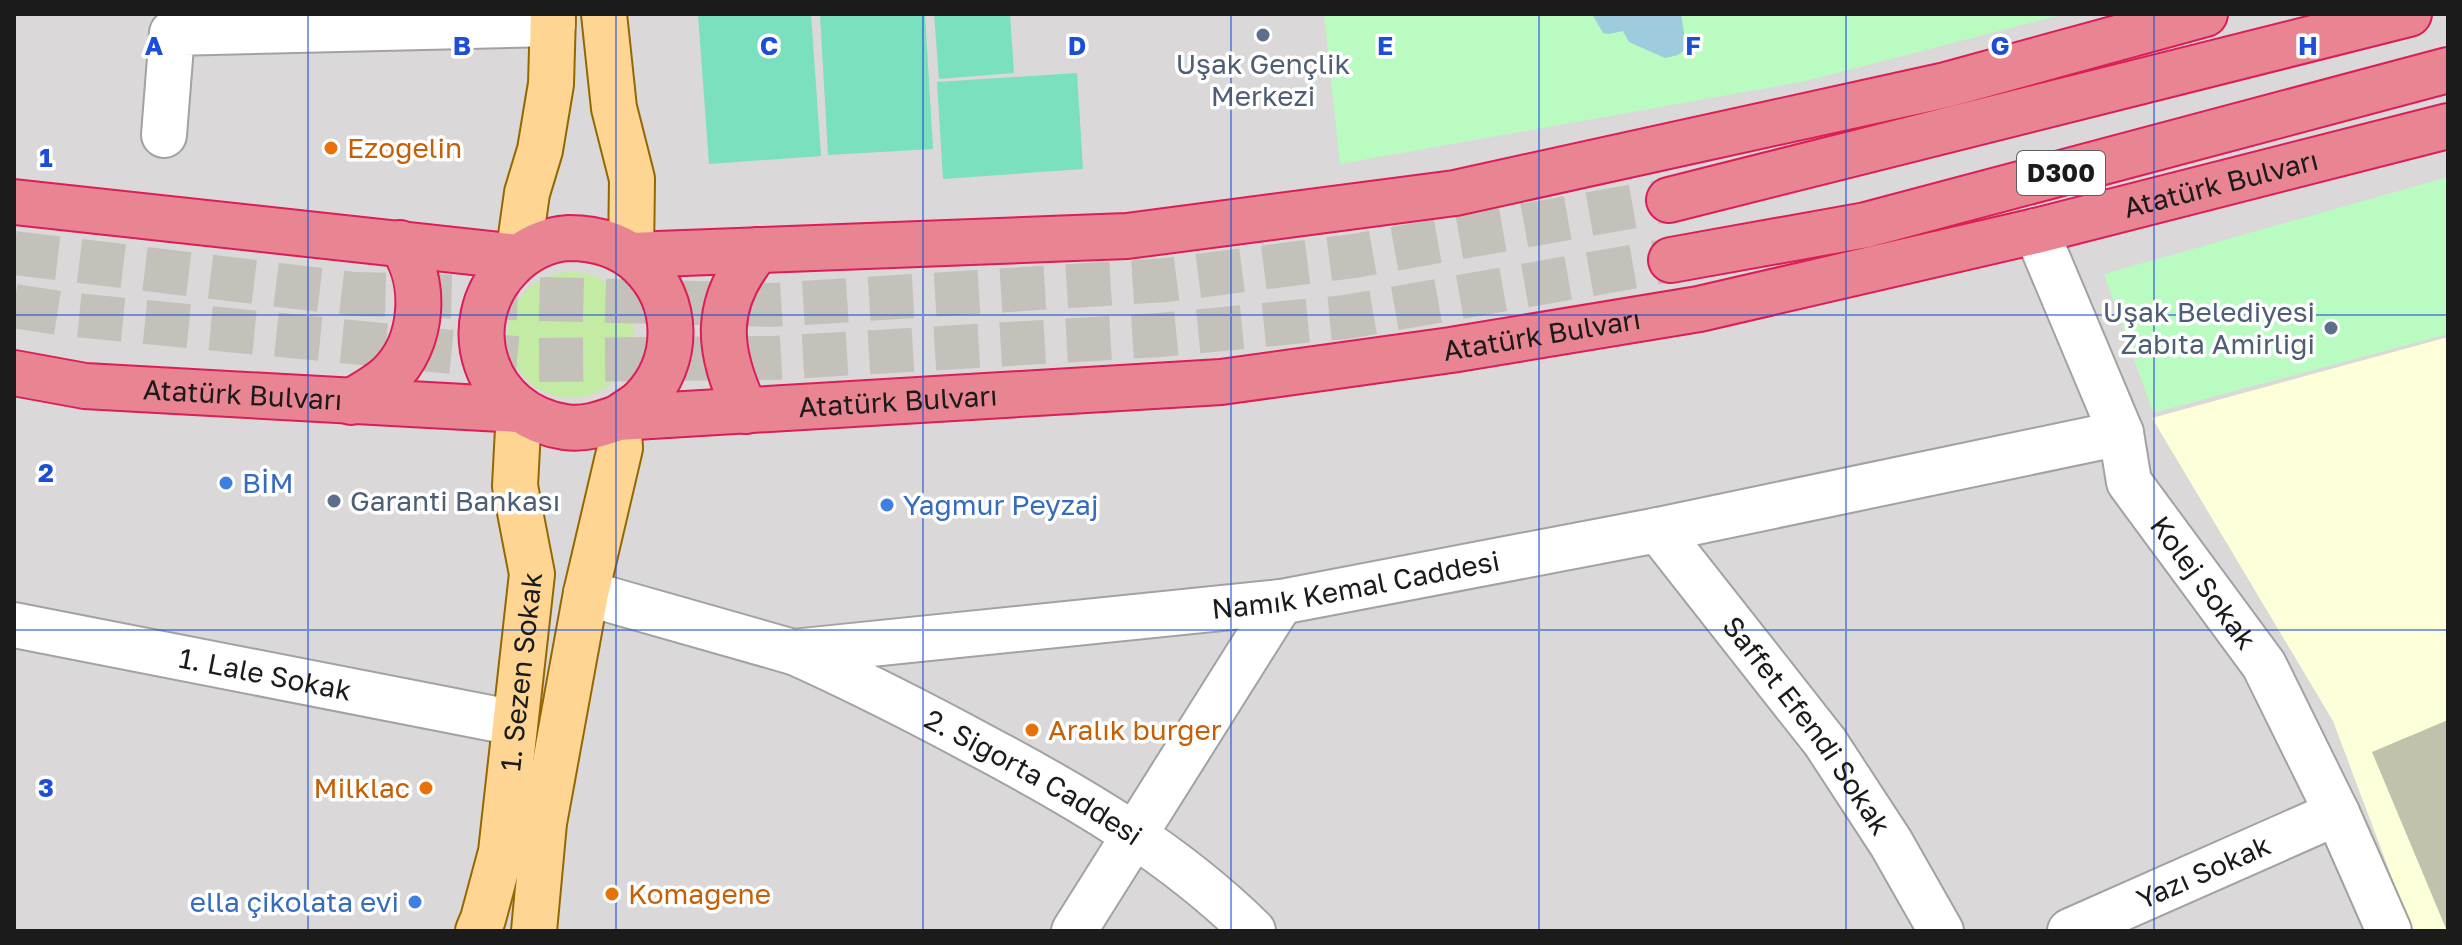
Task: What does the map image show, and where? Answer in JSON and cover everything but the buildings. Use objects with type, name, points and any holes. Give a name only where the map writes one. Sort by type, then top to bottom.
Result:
[{"type":"highway","name":"D300","points":[[1669,200],[2409,14]]},
{"type":"highway","name":"Atatürk Bulvarı","points":[[631,255],[1127,236],[1455,193],[1946,85],[2194,15]]},
{"type":"highway","name":"Atatürk Bulvarı","points":[[1671,260],[1866,225],[2448,70]]},
{"type":"highway","name":"Atatürk Bulvarı","points":[[618,418],[1221,382],[1451,350],[1699,309],[2036,231],[2448,126]]},
{"type":"highway","points":[[14,202],[518,257]]},
{"type":"highway","name":"Atatürk Bulvarı","points":[[562,238],[586,238],[610,244],[631,255],[652,274],[665,299],[672,326],[669,354],[659,380],[642,402],[618,418],[594,426],[568,428],[542,422],[519,410],[499,389],[492,376],[486,363],[481,334],[485,305],[498,278],[518,257],[539,245],[562,238]]},
{"type":"highway","points":[[351,402],[389,377],[411,344],[416,328],[417,282],[410,257],[400,243]]},
{"type":"highway","points":[[746,411],[731,380],[722,341],[729,296],[741,270],[758,250]]},
{"type":"highway","name":"Atatürk Bulvarı","points":[[14,373],[85,386],[519,410]]},
{"type":"main road","points":[[604,14],[614,108],[632,179],[631,255]]},
{"type":"main road","points":[[518,257],[527,193],[540,150],[551,84],[553,19]]},
{"type":"main road","name":"1. Sezen Sokak","points":[[478,931],[501,852],[532,574],[515,486],[519,410]]},
{"type":"main road","name":"1. Sezen Sokak","points":[[534,931],[544,823],[586,593],[620,448],[618,418]]},
{"type":"street","points":[[164,135],[172,33],[553,19]]},
{"type":"street","name":"Kolej Sokak","points":[[2036,231],[2121,433],[2129,482],[2264,665],[2337,813],[2389,931]]},
{"type":"street","name":"Namık Kemal Caddesi","points":[[586,593],[793,652],[1281,602],[1658,530],[2121,433]]},
{"type":"street","name":"Saffet Efendi Sokak","points":[[1658,530],[1825,742],[1891,843],[1941,931]]},
{"type":"street","points":[[1074,931],[1281,602]]},
{"type":"street","name":"1. Lale Sokak","points":[[14,625],[515,723]]},
{"type":"street","name":"2. Sigorta Caddesi","points":[[793,652],[876,690],[1070,792],[1135,833],[1191,876],[1253,931]]},
{"type":"street","name":"Yazı Sokak","points":[[2070,931],[2337,813]]},
{"type":"shaded area","points":[[14,14],[2448,14],[2448,931],[14,931]]},
{"type":"shaded area","points":[[2448,337],[2448,931],[2412,931],[2333,721],[2152,418]]},
{"type":"shaded area","points":[[2448,720],[2448,931],[2447,931],[2372,752]]},
{"type":"green space","points":[[698,14],[811,14],[821,156],[709,164]]},
{"type":"green space","points":[[820,14],[925,14],[933,149],[828,155]]},
{"type":"green space","points":[[934,14],[1010,14],[1014,73],[939,79]]},
{"type":"green space","points":[[1324,14],[2065,14],[1806,81],[1340,164]]},
{"type":"green space","points":[[1077,73],[1083,169],[943,179],[937,82]]},
{"type":"green space","points":[[2448,177],[2448,334],[2153,413],[2104,274]]},
{"type":"green space","points":[[571,272],[595,276],[616,290],[630,311],[634,335],[630,359],[616,380],[595,394],[571,398],[547,394],[526,380],[512,359],[508,335],[512,311],[526,290],[547,276]]},
{"type":"water","points":[[1592,14],[1681,14],[1684,33],[1692,44],[1678,55],[1665,58],[1629,42],[1623,31],[1603,33]]},
{"type":"tunnel","points":[[14,253],[354,294],[771,305],[1166,280],[1354,256],[1669,200]]},
{"type":"tunnel","points":[[14,306],[65,314],[535,360],[774,358],[1160,335],[1346,317],[1671,260]]},
{"type":"place","name":"Uşak Gençlik Merkezi","points":[[1263,35]]},
{"type":"place","name":"Ezogelin","points":[[331,148]]},
{"type":"place","name":"Uşak Belediyesi Zabıta Amirliği","points":[[2331,328]]},
{"type":"place","name":"BİM","points":[[226,483]]},
{"type":"place","name":"Garanti Bankası","points":[[334,501]]},
{"type":"place","name":"Yağmur Peyzaj","points":[[887,505]]},
{"type":"place","name":"Aralık burger","points":[[1032,730]]},
{"type":"place","name":"Milklac","points":[[426,788]]},
{"type":"place","name":"Komagene","points":[[612,894]]},
{"type":"place","name":"ella çikolata evi","points":[[415,902]]}]
